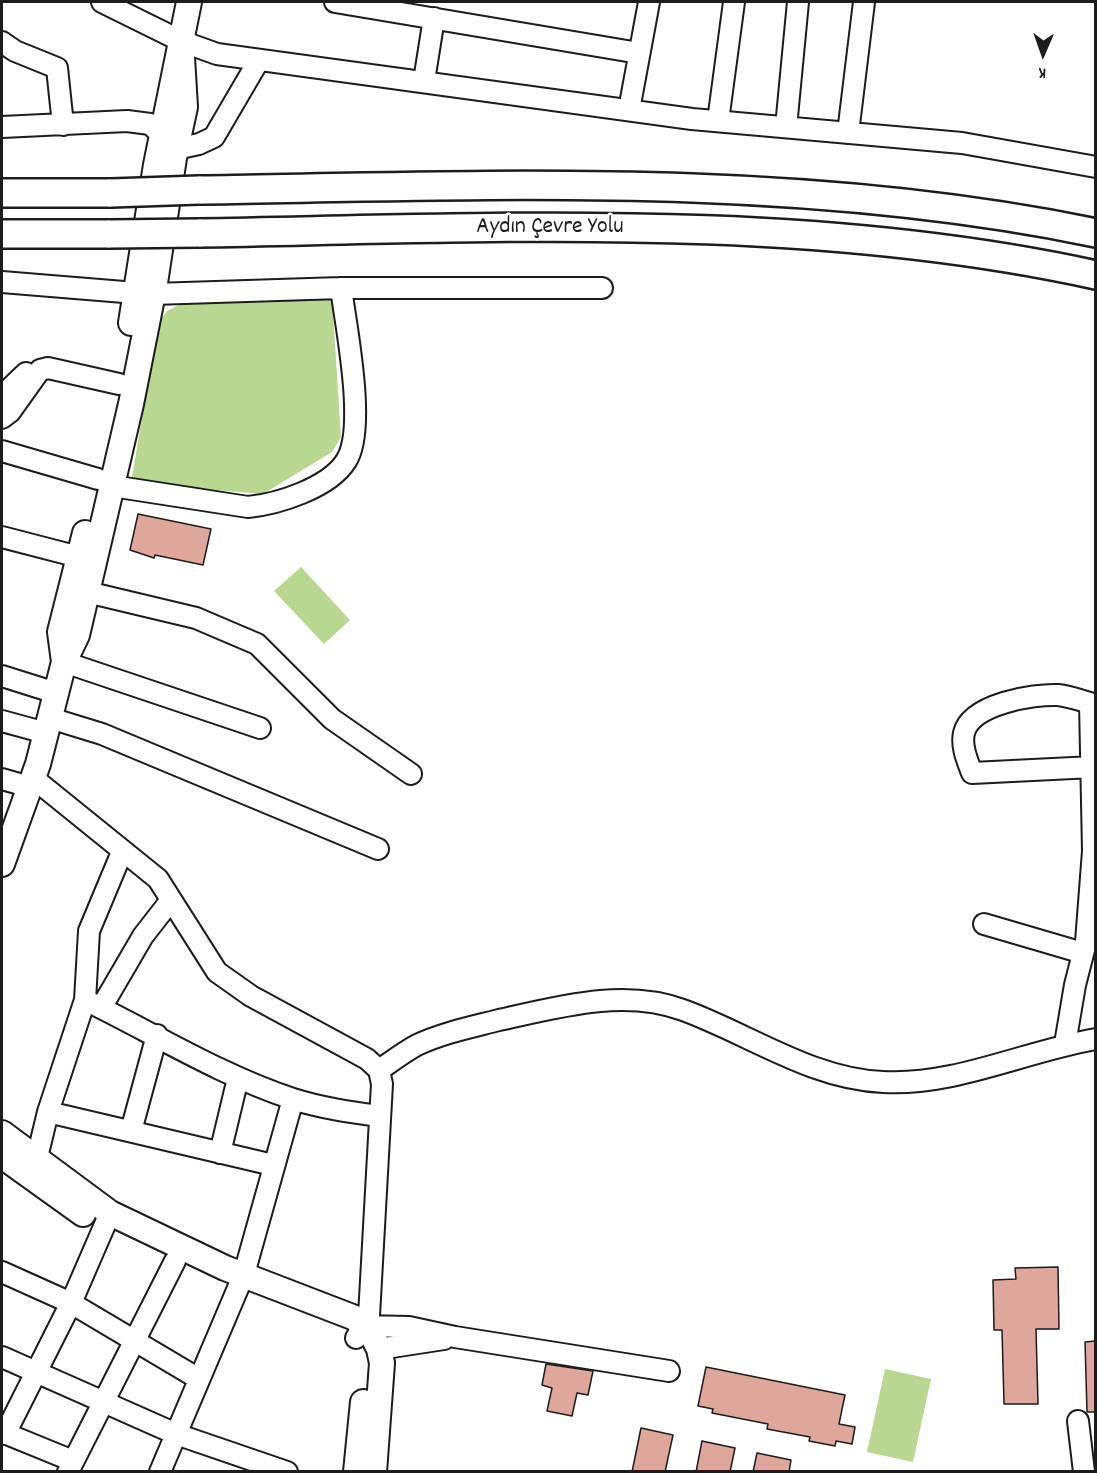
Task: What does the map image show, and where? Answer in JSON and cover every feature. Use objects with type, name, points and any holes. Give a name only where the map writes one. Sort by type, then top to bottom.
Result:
[{"type":"highway","name":"Aydın Çevre Yolu","points":[[2,193],[111,193],[543,184],[756,192],[932,207],[1042,222],[1095,233]]},
{"type":"highway","name":"Aydın Çevre Yolu","points":[[2,234],[558,227],[776,234],[908,244],[1040,262],[1095,275]]},
{"type":"main road","points":[[64,662],[60,632],[79,557],[105,483],[144,293],[169,141],[181,41],[189,2]]},
{"type":"main road","points":[[3,855],[32,782],[64,662],[77,634],[87,592],[119,384],[144,293]]},
{"type":"main road","points":[[2,1133],[34,1170]]},
{"type":"main road","points":[[2,1156],[34,1170],[107,1221],[175,1261],[241,1281]]},
{"type":"main road","points":[[107,1221],[184,1250],[241,1281],[336,1324],[360,1332],[379,1349],[382,1363],[374,1472]]},
{"type":"main road","points":[[356,1472],[367,1367],[360,1332]]},
{"type":"street","points":[[102,2],[181,41],[217,54],[718,121],[962,143],[1095,167]]},
{"type":"street","points":[[335,2],[639,53]]},
{"type":"street","points":[[629,110],[648,2]]},
{"type":"street","points":[[718,121],[734,2]]},
{"type":"street","points":[[786,127],[798,2]]},
{"type":"street","points":[[848,133],[864,2]]},
{"type":"street","points":[[424,81],[434,18]]},
{"type":"street","points":[[2,42],[15,51],[57,68],[63,125]]},
{"type":"street","points":[[2,127],[128,121],[150,124],[169,141],[199,144],[213,137],[259,60]]},
{"type":"street","points":[[2,282],[144,293],[341,288],[602,288]]},
{"type":"street","points":[[2,451],[105,483],[248,507],[266,505],[298,495],[339,471],[348,460],[354,439],[354,396],[341,288]]},
{"type":"street","points":[[2,396],[35,364],[41,363],[119,384]]},
{"type":"street","points":[[2,418],[10,412],[40,370],[54,368]]},
{"type":"street","points":[[3,543],[79,557]]},
{"type":"street","points":[[87,592],[196,618],[257,644],[332,719],[411,774]]},
{"type":"street","points":[[64,662],[260,728]]},
{"type":"street","points":[[2,676],[56,693]]},
{"type":"street","points":[[1065,1044],[1075,985],[1086,942],[1092,851],[1094,767],[1093,701],[1059,695],[1019,699],[977,714],[964,731],[964,752],[972,773],[1094,767]]},
{"type":"street","points":[[2,720],[102,734],[378,849]]},
{"type":"street","points":[[2,779],[32,782],[158,879],[217,972],[251,996],[367,1059],[378,1070],[382,1084],[369,1316],[360,1332]]},
{"type":"street","points":[[93,1004],[89,931],[122,852]]},
{"type":"street","points":[[34,1170],[48,1112],[93,1004],[171,900]]},
{"type":"street","points":[[984,924],[1083,953]]},
{"type":"street","points":[[378,1070],[417,1045],[468,1028],[555,1007],[610,1000],[651,1002],[682,1009],[809,1066],[844,1076],[880,1082],[938,1079],[1065,1044],[1095,1039]]},
{"type":"street","points":[[93,1004],[238,1078],[293,1099],[336,1110],[379,1116]]},
{"type":"street","points":[[131,1131],[157,1035]]},
{"type":"street","points":[[220,1153],[238,1078]]},
{"type":"street","points":[[160,1472],[241,1281],[293,1099]]},
{"type":"street","points":[[48,1112],[273,1165]]},
{"type":"street","points":[[107,1221],[71,1303],[37,1372],[3,1433],[70,1466],[175,1261]]},
{"type":"street","points":[[2,1272],[71,1303],[199,1378]]},
{"type":"street","points":[[360,1332],[409,1327],[455,1337],[669,1371]]},
{"type":"street","points":[[379,1349],[455,1337]]},
{"type":"street","points":[[2,1357],[176,1434],[287,1472]]},
{"type":"street","points":[[1078,1421],[1084,1472]]},
{"type":"green space","points":[[332,297],[341,437],[332,452],[263,494],[131,483],[158,323],[167,311],[188,300]]},
{"type":"green space","points":[[301,567],[350,620],[324,644],[274,591]]},
{"type":"green space","points":[[885,1369],[931,1379],[913,1462],[867,1452]]},
{"type":"building","points":[[138,514],[211,529],[203,565],[155,555],[154,558],[130,550]]},
{"type":"building","points":[[1058,1267],[1059,1329],[1036,1329],[1038,1404],[1004,1404],[1002,1330],[994,1330],[993,1280],[1016,1279],[1015,1268]]},
{"type":"building","points":[[1095,1341],[1095,1412],[1087,1412],[1085,1342]]},
{"type":"building","points":[[546,1364],[593,1371],[588,1395],[577,1393],[572,1416],[547,1411],[552,1388],[542,1385]]},
{"type":"building","points":[[706,1367],[845,1395],[839,1424],[855,1427],[852,1444],[836,1441],[835,1446],[809,1441],[810,1437],[767,1429],[768,1424],[712,1413],[713,1409],[698,1406]]},
{"type":"building","points":[[641,1428],[673,1435],[665,1472],[632,1472]]},
{"type":"building","points":[[702,1441],[735,1448],[730,1472],[696,1472]]},
{"type":"building","points":[[757,1453],[791,1460],[789,1472],[753,1472]]}]
